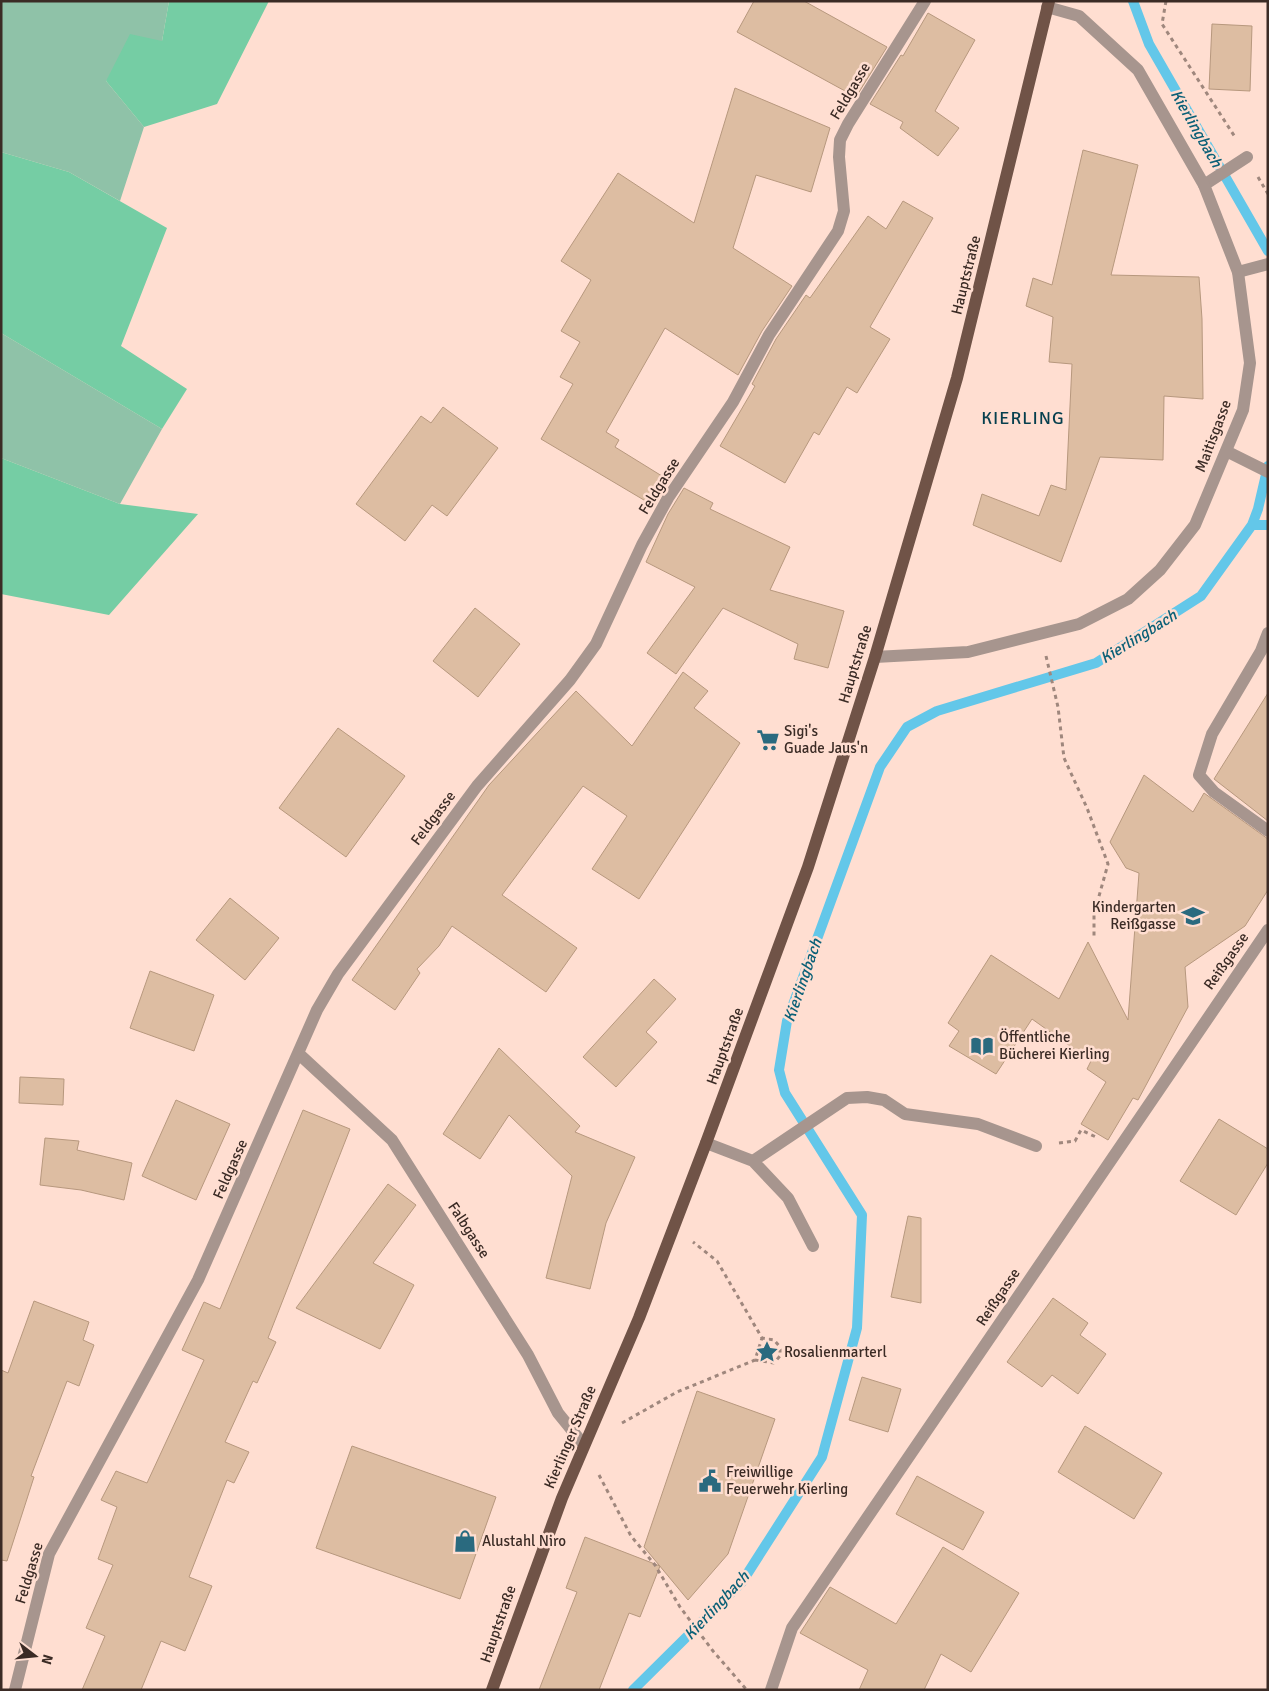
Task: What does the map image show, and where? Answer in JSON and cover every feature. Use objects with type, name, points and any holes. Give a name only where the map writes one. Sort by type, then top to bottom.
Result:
[{"type":"main road","name":"Hauptstraße","points":[[639,1318],[808,867],[875,657],[957,378],[1048,4]]},
{"type":"main road","name":"Kierlinger Straße","points":[[534,1569],[584,1445],[639,1318]]},
{"type":"main road","name":"Hauptstraße","points":[[492,1690],[534,1569]]},
{"type":"street","name":"Feldgasse","points":[[15,1690],[49,1554],[198,1280],[317,1010],[338,974],[477,786],[570,680],[596,644],[642,545],[668,498],[733,402],[770,336],[838,231],[844,211],[839,156],[840,140],[848,124],[925,1]]},
{"type":"street","name":"Maitisgasse","points":[[875,657],[968,652],[1079,624],[1128,599],[1160,570],[1195,524],[1242,410],[1250,363],[1238,272],[1204,185],[1138,70],[1079,16],[1048,4]]},
{"type":"street","points":[[1204,185],[1247,157]]},
{"type":"street","points":[[1238,272],[1268,264]]},
{"type":"street","points":[[1226,451],[1268,472]]},
{"type":"street","points":[[1268,633],[1261,651],[1212,734],[1199,775],[1214,792],[1268,831]]},
{"type":"street","name":"Reißgasse","points":[[771,1690],[792,1628],[1268,930]]},
{"type":"street","name":"Falbgasse","points":[[299,1054],[392,1140],[528,1355],[558,1413],[584,1445]]},
{"type":"street","points":[[753,1161],[846,1098],[867,1097],[884,1100],[905,1114],[978,1124],[1036,1146]]},
{"type":"street","points":[[706,1143],[753,1161],[788,1198],[813,1246]]},
{"type":"path","points":[[1166,1],[1162,24],[1247,157],[1268,194]]},
{"type":"path","points":[[1047,661],[1058,708],[1064,758],[1087,808],[1108,864],[1094,914],[1094,936]]},
{"type":"path","points":[[674,1228],[717,1261],[762,1338]]},
{"type":"path","points":[[754,1360],[762,1338]]},
{"type":"path","points":[[746,1690],[713,1651],[680,1607],[655,1565],[631,1536],[601,1476],[586,1461],[584,1445],[677,1392],[754,1360],[774,1363],[780,1356],[780,1348],[774,1340],[762,1338]]},
{"type":"green space","points":[[1,1],[169,1],[162,41],[106,81],[144,127],[120,201],[69,172],[1,152]]},
{"type":"green space","points":[[169,1],[269,1],[217,104],[144,127],[106,81],[130,34],[162,41]]},
{"type":"green space","points":[[1,152],[69,172],[167,228],[121,346],[187,389],[162,429],[1,333]]},
{"type":"green space","points":[[1,333],[162,429],[120,504],[1,458]]},
{"type":"green space","points":[[1,458],[120,504],[198,514],[109,615],[1,594]]},
{"type":"building","points":[[754,1],[804,1],[887,47],[856,97],[737,32]]},
{"type":"building","points":[[928,13],[975,40],[935,111],[959,128],[938,156],[900,128],[903,122],[870,104],[901,55],[903,56]]},
{"type":"building","points":[[1212,24],[1252,26],[1250,91],[1209,89]]},
{"type":"building","points":[[735,88],[830,128],[811,192],[756,175],[733,248],[792,286],[762,331],[738,375],[665,328],[606,432],[619,440],[615,447],[670,481],[654,506],[541,439],[573,384],[560,377],[580,342],[561,331],[591,280],[561,261],[618,173],[694,223]]},
{"type":"building","points":[[1083,150],[1138,165],[1111,275],[1199,277],[1202,319],[1203,399],[1164,396],[1163,460],[1100,457],[1061,562],[973,525],[982,494],[1039,516],[1051,485],[1066,490],[1072,364],[1049,362],[1053,317],[1026,306],[1033,278],[1052,285]]},
{"type":"building","points":[[903,201],[933,218],[870,327],[890,339],[857,393],[847,387],[819,435],[814,432],[785,483],[720,446],[755,386],[752,384],[776,339],[806,295],[810,298],[868,216],[886,229]]},
{"type":"building","points":[[443,407],[498,448],[447,516],[432,505],[405,541],[356,504],[421,416],[431,423]]},
{"type":"building","points":[[684,488],[713,503],[710,509],[790,547],[770,590],[844,611],[828,668],[794,659],[798,644],[723,608],[676,674],[647,653],[695,587],[646,562],[668,514]]},
{"type":"building","points":[[475,608],[520,644],[478,697],[433,661]]},
{"type":"building","points":[[683,672],[708,691],[694,708],[740,743],[639,899],[592,869],[627,816],[583,786],[502,895],[577,948],[546,992],[452,926],[439,946],[417,969],[420,973],[395,1010],[352,980],[489,785],[576,691],[632,746]]},
{"type":"building","points":[[1268,693],[1268,821],[1214,779]]},
{"type":"building","points":[[338,728],[405,776],[346,857],[279,808]]},
{"type":"building","name":"Kindergarten Reißgasse","points":[[1144,775],[1193,812],[1204,793],[1268,839],[1268,890],[1245,926],[1185,967],[1188,1007],[1138,1100],[1133,1098],[1108,1140],[1081,1124],[1106,1082],[1087,1069],[1091,1061],[1032,1019],[996,1074],[949,1046],[959,1031],[948,1023],[991,955],[1059,999],[1088,942],[1128,1020],[1139,873],[1126,868],[1110,842]]},
{"type":"building","points":[[230,898],[279,938],[245,980],[196,940]]},
{"type":"building","points":[[150,971],[214,995],[194,1051],[130,1028]]},
{"type":"building","points":[[654,979],[676,999],[646,1032],[657,1042],[616,1087],[583,1057]]},
{"type":"building","points":[[499,1048],[580,1126],[575,1132],[635,1157],[606,1223],[590,1289],[546,1278],[572,1176],[509,1115],[480,1159],[443,1134]]},
{"type":"building","points":[[20,1077],[64,1079],[63,1105],[19,1103]]},
{"type":"building","points":[[176,1100],[230,1124],[196,1200],[142,1176]]},
{"type":"building","points":[[303,1110],[350,1129],[268,1338],[276,1342],[257,1383],[253,1381],[225,1442],[249,1452],[234,1483],[227,1480],[189,1577],[212,1586],[185,1651],[161,1641],[141,1690],[82,1690],[105,1636],[86,1628],[113,1565],[98,1559],[117,1507],[101,1500],[116,1471],[147,1483],[204,1360],[182,1350],[204,1302],[220,1309]]},
{"type":"building","points":[[1219,1119],[1268,1149],[1268,1163],[1236,1215],[1180,1181]]},
{"type":"building","points":[[45,1138],[79,1141],[77,1150],[132,1163],[124,1200],[81,1190],[40,1185]]},
{"type":"building","points":[[388,1184],[416,1205],[373,1263],[414,1285],[380,1349],[296,1308]]},
{"type":"building","points":[[908,1216],[921,1218],[921,1303],[891,1297]]},
{"type":"building","points":[[1053,1298],[1088,1323],[1080,1335],[1106,1354],[1078,1394],[1052,1375],[1042,1387],[1007,1362]]},
{"type":"building","points":[[34,1301],[89,1322],[83,1340],[94,1345],[79,1386],[67,1381],[31,1476],[34,1477],[7,1561],[1,1560],[1,1370],[8,1373]]},
{"type":"building","points":[[862,1377],[901,1389],[888,1432],[849,1420]]},
{"type":"building","name":"Freiwillige Feuerwehr Kierling","points":[[697,1391],[775,1419],[728,1554],[688,1600],[644,1547]]},
{"type":"building","points":[[1085,1426],[1162,1473],[1134,1519],[1058,1472]]},
{"type":"building","points":[[352,1446],[496,1497],[460,1599],[316,1548]]},
{"type":"building","points":[[917,1476],[984,1512],[963,1550],[896,1514]]},
{"type":"building","points":[[585,1537],[660,1566],[640,1617],[629,1613],[599,1690],[539,1690],[577,1592],[566,1588]]},
{"type":"building","points":[[943,1547],[1019,1593],[971,1672],[941,1654],[924,1690],[859,1690],[868,1670],[800,1633],[830,1587],[896,1624]]},
{"type":"waterway","name":"Kierlingbach","points":[[1133,1],[1149,44],[1268,251]]},
{"type":"waterway","name":"Kierlingbach","points":[[633,1690],[742,1582],[822,1457],[857,1328],[862,1215],[785,1093],[779,1070],[787,1021],[880,767],[907,727],[937,711],[1096,663],[1201,596],[1252,525],[1258,509],[1268,466]]},
{"type":"waterway","points":[[1252,525],[1268,525]]},
{"type":"place","name":"Sigi's Guade Jaus'n","points":[[768,740]]},
{"type":"place","name":"Kindergarten Reißgasse","points":[[1193,916]]},
{"type":"place","name":"Öffentliche Bücherei Kierling","points":[[982,1046]]},
{"type":"place","name":"Rosalienmarterl","points":[[767,1352]]},
{"type":"place","name":"Freiwillige Feuerwehr Kierling","points":[[710,1481]]},
{"type":"place","name":"Alustahl Niro","points":[[465,1541]]},
{"type":"district","name":"KIERLING","points":[[1023,418]]}]
